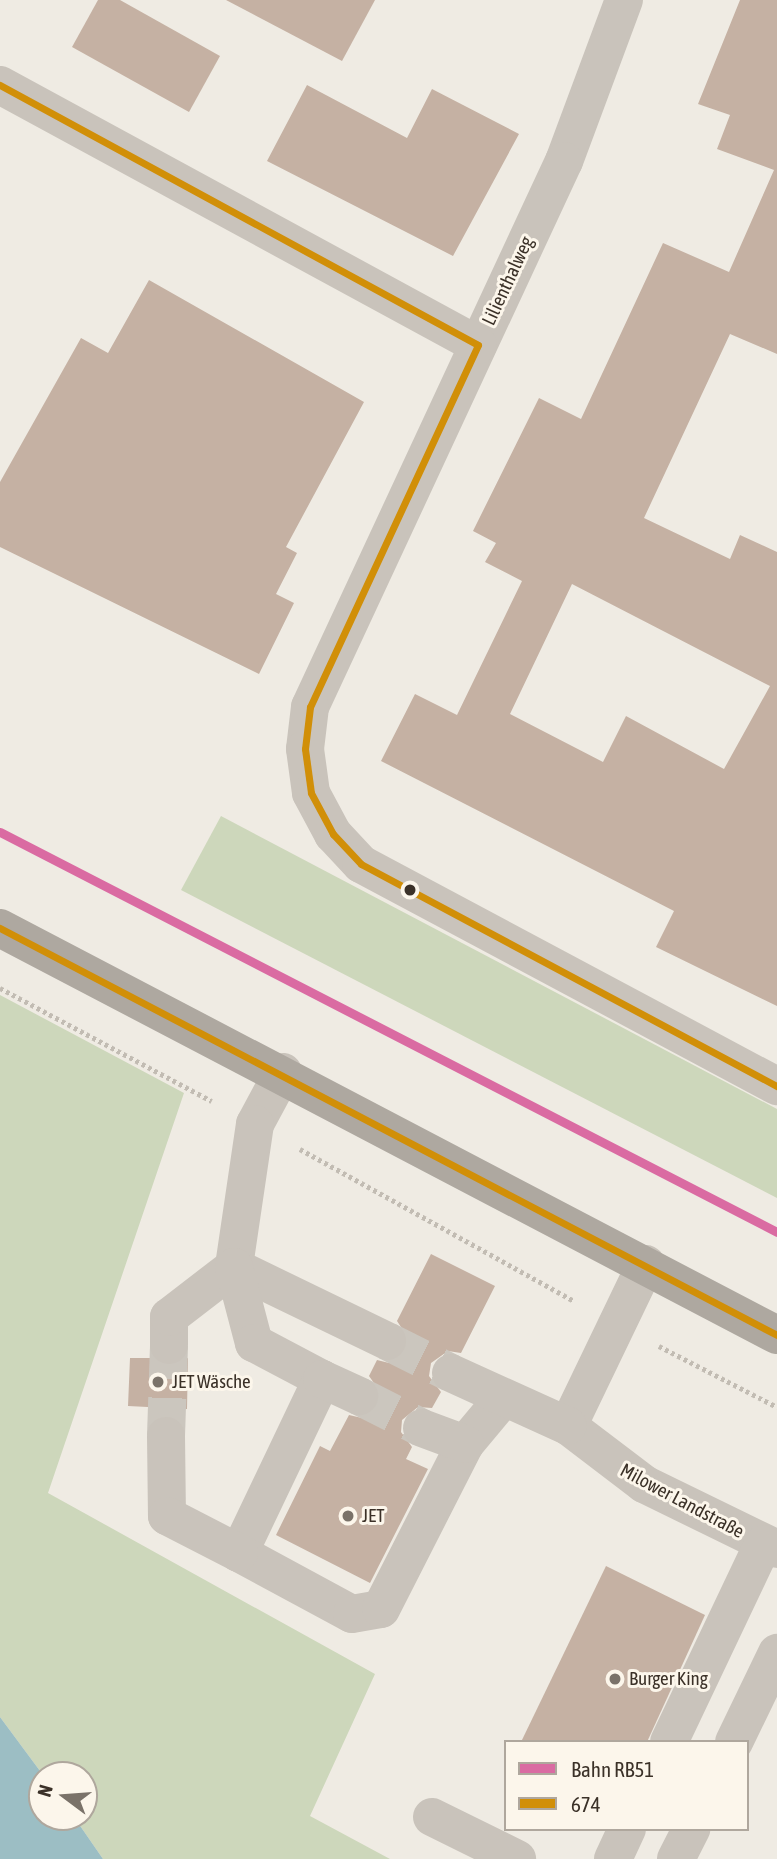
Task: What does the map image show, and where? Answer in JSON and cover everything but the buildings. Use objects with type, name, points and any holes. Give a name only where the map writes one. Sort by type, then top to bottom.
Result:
[{"type":"main road","points":[[0,928],[283,1072],[777,1335]]},
{"type":"street","name":"Lilienthalweg","points":[[624,0],[564,161],[310,706],[305,749],[311,793],[333,834],[361,864],[777,1086]]},
{"type":"street","points":[[0,85],[478,345]]},
{"type":"street","points":[[283,1072],[255,1124],[234,1267],[254,1343],[359,1396]]},
{"type":"street","points":[[568,1426],[614,1323],[646,1264]]},
{"type":"street","points":[[234,1267],[387,1342]]},
{"type":"street","points":[[169,1345],[169,1317],[234,1267]]},
{"type":"street","name":"Milower Landstraße","points":[[450,1373],[501,1401],[568,1426],[644,1484],[770,1546]]},
{"type":"street","points":[[239,1553],[322,1378]]},
{"type":"street","points":[[166,1436],[167,1516],[352,1614],[381,1609],[465,1444],[501,1401]]},
{"type":"street","points":[[422,1428],[465,1444]]},
{"type":"street","points":[[669,1740],[770,1546]]},
{"type":"street","points":[[735,1740],[777,1653]]},
{"type":"street","points":[[432,1817],[517,1859]]},
{"type":"street","points":[[612,1859],[626,1831]]},
{"type":"street","points":[[676,1859],[690,1831]]},
{"type":"path","points":[[0,988],[255,1124],[614,1323],[777,1408]]},
{"type":"green space","points":[[221,816],[777,1109],[777,1198],[181,890]]},
{"type":"green space","points":[[0,995],[184,1093],[48,1493],[375,1674],[310,1816],[390,1859],[103,1859],[84,1831],[98,1831],[98,1761],[33,1761],[0,1717]]},
{"type":"water","points":[[0,1717],[33,1761],[28,1761],[28,1831],[84,1831],[103,1859],[0,1859]]},
{"type":"tunnel","points":[[387,1341],[451,1373]]},
{"type":"tunnel","points":[[166,1436],[169,1345]]},
{"type":"tunnel","points":[[359,1396],[422,1428]]},
{"type":"rail line","name":"RB51","points":[[0,832],[777,1232]]},
{"type":"transit line","name":"674","points":[[0,85],[478,345],[310,707],[305,749],[311,793],[333,834],[361,864],[777,1086]]},
{"type":"transit line","name":"674","points":[[0,928],[777,1335]]},
{"type":"place","name":"JET Wäsche","points":[[158,1382]]},
{"type":"place","name":"JET","points":[[348,1516]]},
{"type":"place","name":"Burger King","points":[[615,1679]]}]
